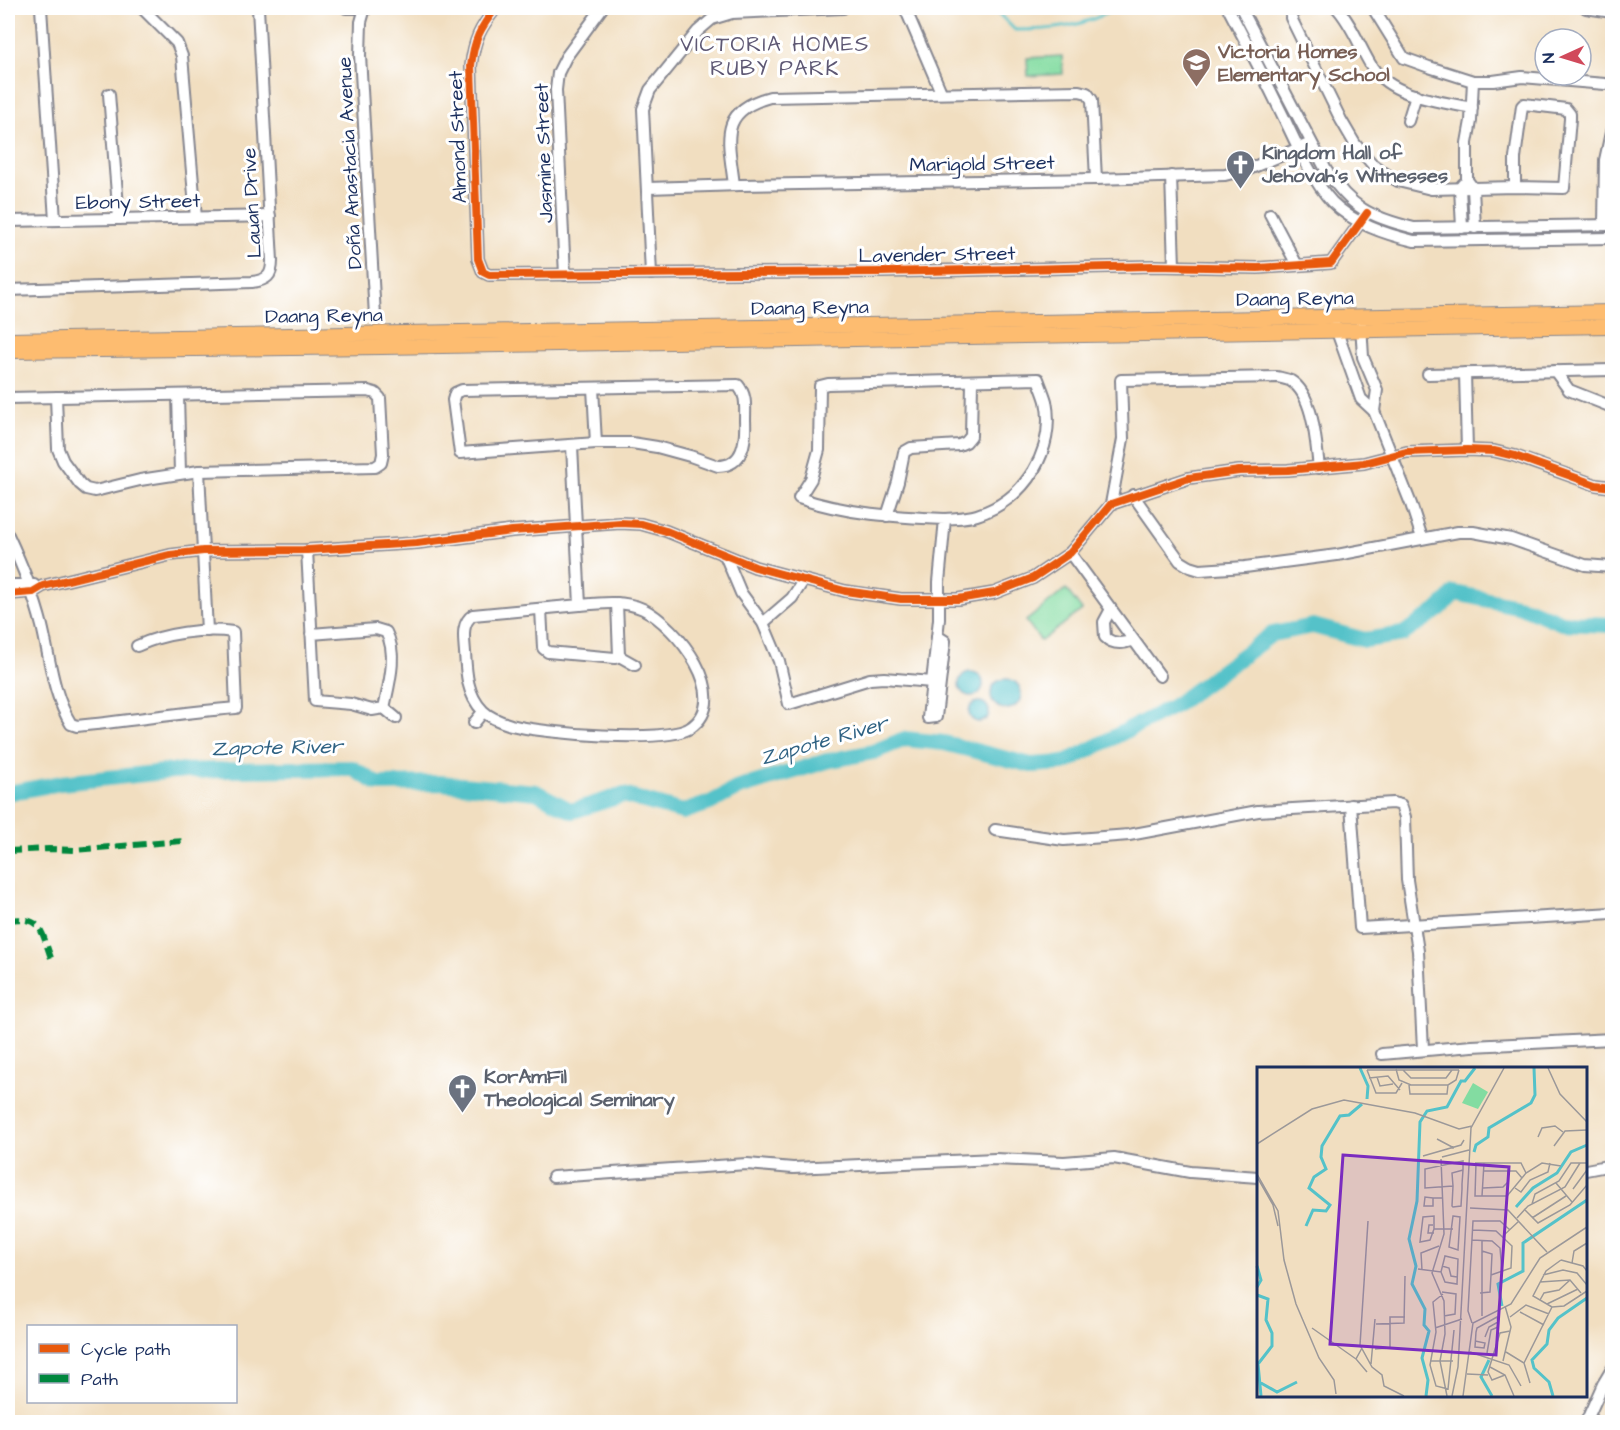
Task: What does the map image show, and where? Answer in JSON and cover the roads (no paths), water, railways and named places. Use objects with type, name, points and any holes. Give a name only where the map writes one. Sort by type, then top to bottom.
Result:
[{"type":"main road","name":"Daang Reyna","points":[[1361,323],[1612,312]]},
{"type":"main road","name":"Daang Reyna","points":[[8,351],[382,340],[1334,323],[1612,326]]},
{"type":"main road","name":"Daang Reyna","points":[[8,340],[382,340]]},
{"type":"street","points":[[41,8],[55,220]]},
{"type":"street","points":[[142,8],[177,43],[182,56],[196,218]]},
{"type":"street","name":"Lauan Drive","points":[[8,290],[261,281],[270,275],[272,267],[270,216],[258,8]]},
{"type":"street","points":[[346,8],[364,8]]},
{"type":"street","name":"Doña Anastacia Avenue","points":[[364,8],[361,22],[360,55],[375,316]]},
{"type":"street","name":"Almond Street","points":[[483,272],[478,259],[471,66],[478,32],[496,8]]},
{"type":"street","points":[[651,274],[643,109],[650,90],[705,24],[712,19],[732,13],[843,8]]},
{"type":"street","points":[[905,8],[941,92]]},
{"type":"street","points":[[1228,8],[1299,148],[1332,202],[1360,222],[1383,233],[1414,242],[1612,237]]},
{"type":"street","points":[[1241,8],[1311,143],[1341,192],[1367,213],[1385,221],[1413,228],[1608,225],[1605,160],[1612,128]]},
{"type":"street","points":[[1309,8],[1292,10],[1290,14],[1292,22],[1341,120],[1355,144],[1373,165],[1398,181],[1431,189],[1467,185],[1515,187],[1564,188],[1570,119],[1570,114],[1566,109],[1524,104],[1522,106],[1515,158],[1515,187]]},
{"type":"street","points":[[1337,8],[1378,75],[1390,84],[1416,95],[1472,108]]},
{"type":"street","points":[[1373,8],[1404,58],[1473,81],[1522,77],[1605,84]]},
{"type":"street","points":[[1586,8],[1612,12]]},
{"type":"street","name":"Jasmine Street","points":[[565,275],[556,90],[558,73],[566,57],[599,9]]},
{"type":"street","points":[[1462,228],[1473,81]]},
{"type":"street","points":[[734,185],[729,142],[730,129],[734,117],[755,101],[770,97],[941,92],[1079,91],[1087,93],[1092,100],[1096,179]]},
{"type":"street","points":[[109,94],[119,219]]},
{"type":"street","points":[[1408,121],[1416,95]]},
{"type":"street","name":"Marigold Street","points":[[648,188],[1096,179],[1224,174],[1237,172],[1311,143]]},
{"type":"street","points":[[1171,176],[1174,266]]},
{"type":"street","points":[[1467,185],[1475,228]]},
{"type":"street","name":"Lavender Street","points":[[483,272],[496,277],[1174,266],[1258,268],[1331,263],[1367,213]]},
{"type":"street","points":[[1270,214],[1297,265]]},
{"type":"street","name":"Ebony Street","points":[[8,221],[270,216]]},
{"type":"street","points":[[1498,227],[1498,240]]},
{"type":"street","points":[[1334,323],[1361,399],[1374,411],[1422,538]]},
{"type":"street","points":[[1361,323],[1363,357],[1377,390],[1374,411]]},
{"type":"street","points":[[1342,347],[1361,345]]},
{"type":"street","points":[[1428,374],[1612,370]]},
{"type":"street","points":[[1555,371],[1569,390],[1612,407]]},
{"type":"street","points":[[1465,373],[1467,450]]},
{"type":"street","points":[[1353,379],[1370,374]]},
{"type":"street","points":[[1111,504],[1123,439],[1121,380],[1265,377],[1290,380],[1304,397],[1313,424],[1319,468]]},
{"type":"street","points":[[1038,380],[1046,401],[1048,420],[1046,441],[1029,480],[1014,494],[979,514],[945,519],[886,516],[847,510],[799,498],[811,478],[819,450],[820,386],[1038,380]]},
{"type":"street","points":[[886,516],[898,482],[904,452],[911,448],[959,445],[971,436],[972,382]]},
{"type":"street","points":[[738,385],[745,393],[745,446],[734,462],[726,466],[718,466],[657,447],[632,442],[596,443],[460,453],[453,400],[455,393],[462,390],[738,385]]},
{"type":"street","points":[[593,388],[596,443]]},
{"type":"street","points":[[8,398],[56,397],[178,395],[368,391],[380,398],[383,454],[381,463],[375,466],[303,470],[243,468],[199,471],[95,491],[86,489],[80,484],[63,461],[58,449],[56,397]]},
{"type":"street","points":[[178,395],[180,473]]},
{"type":"street","points":[[572,446],[580,605]]},
{"type":"street","points":[[8,594],[170,555],[203,551],[307,550],[417,543],[575,525],[620,523],[641,524],[666,531],[755,567],[803,581],[879,597],[940,600],[973,597],[1016,586],[1033,578],[1070,553],[1111,504],[1189,478],[1364,463],[1407,452],[1467,450],[1494,451],[1515,456],[1596,485],[1612,487]]},
{"type":"street","points":[[199,471],[207,631]]},
{"type":"street","points":[[1133,495],[1180,561],[1200,570],[1245,567],[1337,555],[1458,532],[1494,535],[1585,566],[1612,567]]},
{"type":"street","points":[[937,636],[945,641],[936,717],[927,718],[937,636],[945,519]]},
{"type":"street","points":[[8,535],[31,588],[44,634],[49,664],[71,724],[77,726],[236,708],[233,632],[207,631],[163,637],[137,646]]},
{"type":"street","points":[[307,550],[315,701],[351,704],[372,710],[384,708],[396,718]]},
{"type":"street","points":[[1070,553],[1160,676]]},
{"type":"street","points":[[725,555],[741,593],[763,623],[778,661],[789,704],[844,685],[870,679],[932,682]]},
{"type":"street","points":[[763,623],[800,590],[803,581]]},
{"type":"street","points":[[8,585],[31,588]]},
{"type":"street","points":[[616,603],[620,656]]},
{"type":"street","points":[[616,603],[642,608],[676,636],[690,654],[702,677],[706,708],[700,721],[681,733],[651,736],[585,735],[512,725],[483,712],[474,700],[466,675],[464,628],[467,619],[474,615],[580,605],[616,603]]},
{"type":"street","points":[[541,609],[543,648],[548,652],[607,658],[620,656],[635,664]]},
{"type":"street","points":[[1111,609],[1104,622],[1105,637],[1116,643],[1133,640]]},
{"type":"street","points":[[311,634],[376,629],[386,632],[390,639],[392,669],[384,708]]},
{"type":"street","points":[[474,723],[483,712]]},
{"type":"street","points":[[995,830],[1064,840],[1129,835],[1258,811],[1393,802],[1401,805],[1405,817],[1408,889],[1418,951],[1423,1049]]},
{"type":"street","points":[[1351,806],[1360,928],[1612,913]]},
{"type":"street","points":[[1382,1054],[1423,1049],[1612,1039]]},
{"type":"street","points":[[553,1177],[747,1164],[793,1168],[855,1164],[896,1165],[923,1161],[995,1159],[1064,1162],[1114,1158],[1190,1172],[1257,1177]]},
{"type":"street","points":[[1587,1170],[1612,1166]]},
{"type":"street","points":[[1586,1422],[1612,1369]]},
{"type":"water","points":[[971,672],[980,675],[983,684],[980,693],[971,696],[962,693],[959,684],[962,675]]},
{"type":"water","points":[[1006,679],[1017,683],[1021,694],[1017,705],[1006,709],[995,705],[991,694],[995,683]]},
{"type":"water","points":[[979,702],[986,705],[989,712],[986,719],[979,722],[972,719],[969,712],[972,705]]},
{"type":"waterway","points":[[993,8],[1015,30],[1067,26],[1092,19],[1116,8]]},
{"type":"waterway","name":"Zapote River","points":[[8,793],[61,783],[173,771],[352,768],[378,784],[440,783],[536,792],[572,811],[623,795],[683,812],[710,803],[736,789],[827,761],[873,752],[905,739],[944,743],[1031,765],[1064,763],[1174,706],[1272,634],[1313,626],[1365,640],[1403,634],[1438,610],[1455,593],[1526,608],[1562,623],[1612,625]]},
{"type":"place","name":"Victoria Homes Elementary School","points":[[1197,88]]},
{"type":"place","name":"Kingdom Hall of Jehovah's Witnesses","points":[[1241,190]]},
{"type":"place","name":"KorAmFil Theological Seminary","points":[[463,1114]]},
{"type":"district","name":"VICTORIA HOMES RUBY PARK","points":[[775,56]]}]
